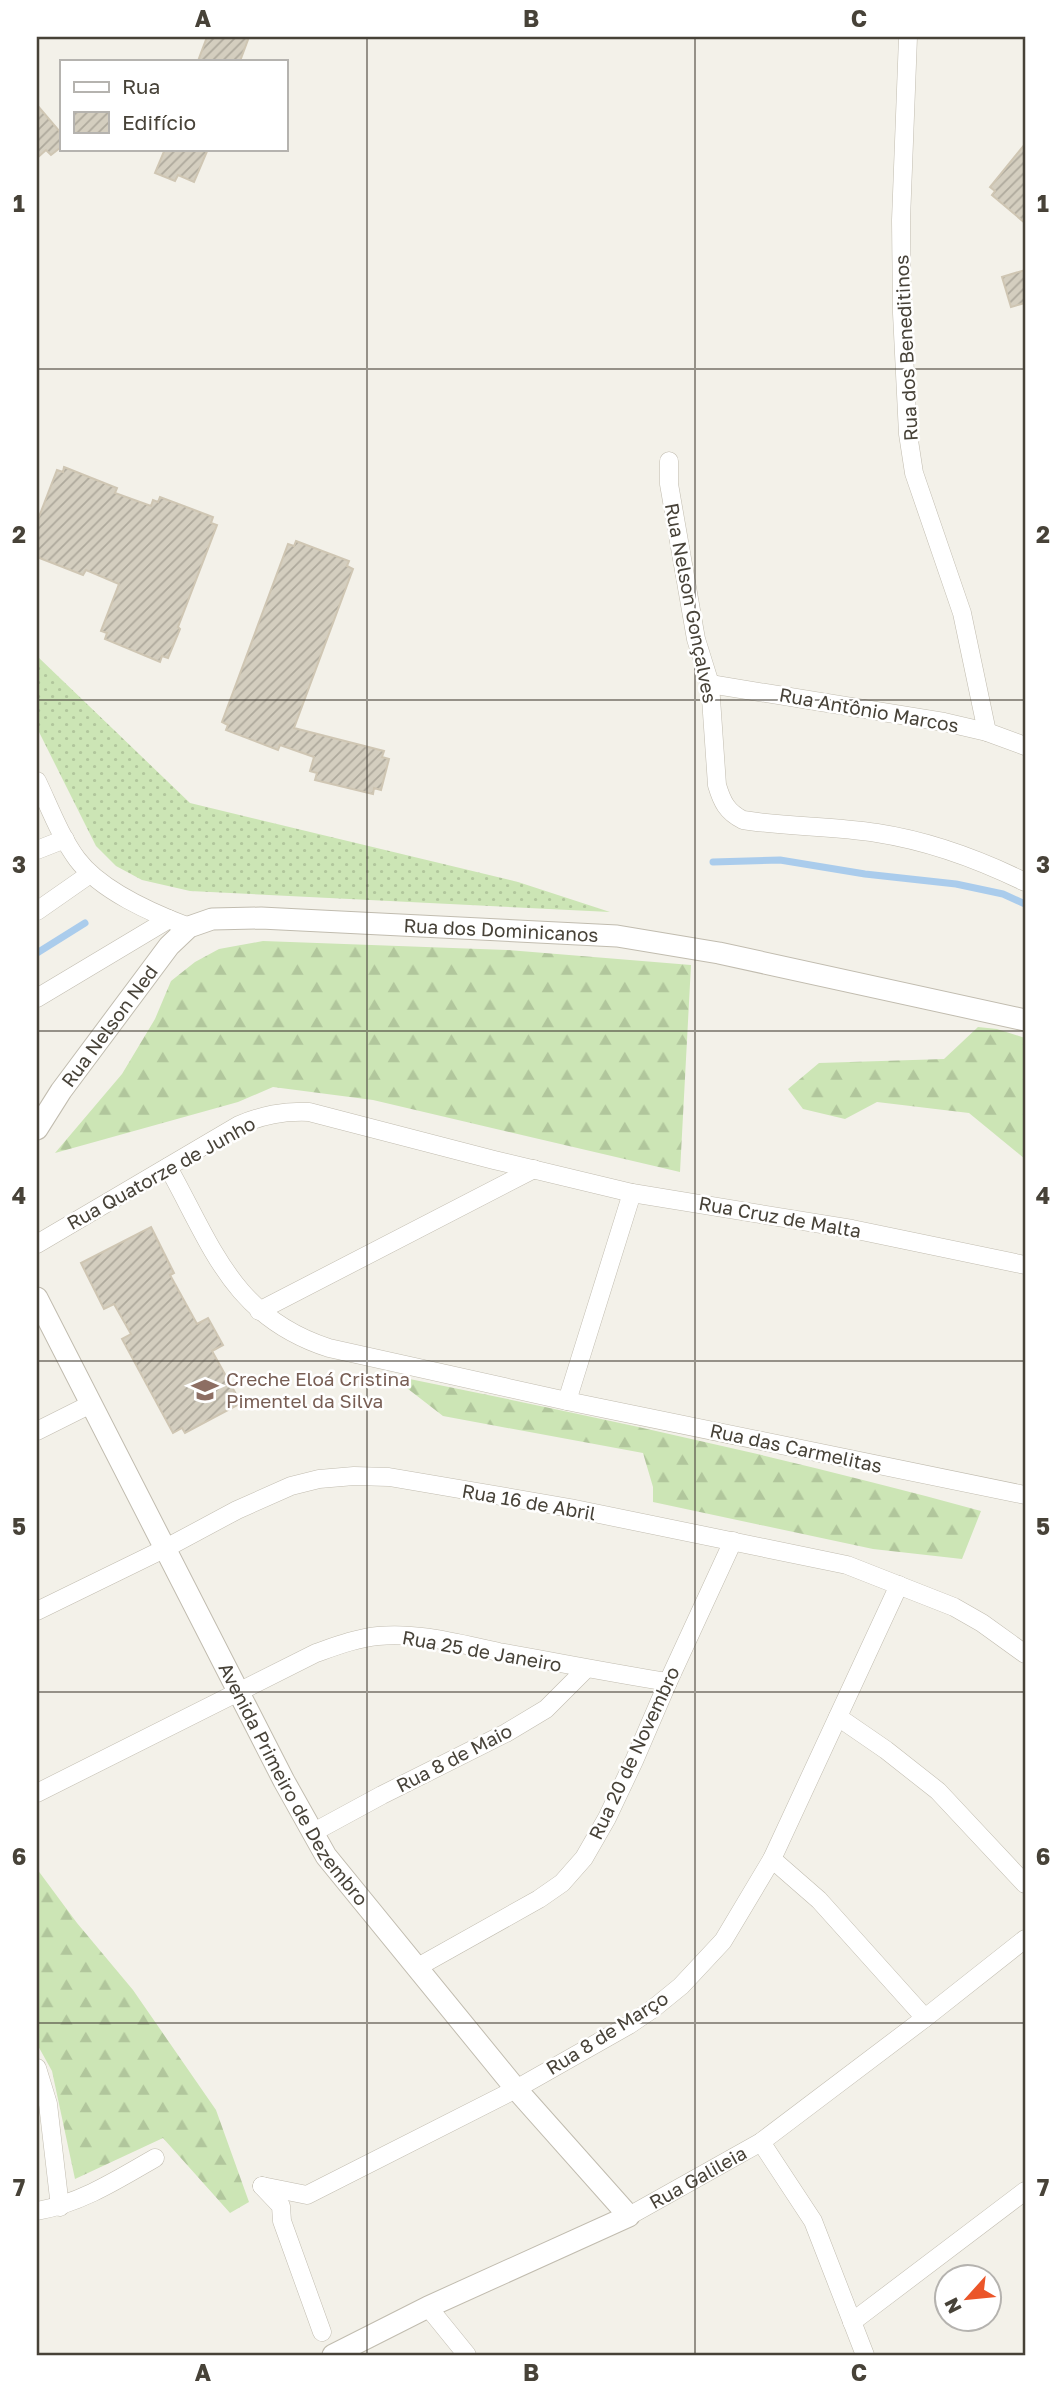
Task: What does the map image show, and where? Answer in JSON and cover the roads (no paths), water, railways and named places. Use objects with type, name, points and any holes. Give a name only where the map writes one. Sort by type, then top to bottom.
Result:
[{"type":"street","name":"Rua dos Beneditinos","points":[[908,37],[901,220],[908,434],[915,473],[962,613],[987,732]]},
{"type":"street","name":"Rua Nelson Gonçalves","points":[[669,461],[669,484],[696,639],[710,684],[717,785],[721,800],[734,815],[743,820],[877,833],[924,843],[977,859],[1025,882]]},
{"type":"street","name":"Rua Antônio Marcos","points":[[710,684],[944,722],[987,732],[1025,746]]},
{"type":"street","points":[[37,781],[65,839],[90,874],[108,887],[179,923]]},
{"type":"street","points":[[37,850],[65,839]]},
{"type":"street","points":[[37,911],[90,874]]},
{"type":"street","name":"Rua dos Dominicanos","points":[[179,923],[240,918],[617,936],[719,953],[1025,1020]]},
{"type":"street","points":[[37,998],[179,923]]},
{"type":"street","name":"Rua Nelson Ned","points":[[37,1129],[61,1091],[169,946],[179,923]]},
{"type":"street","name":"Rua Quatorze de Junho","points":[[37,1244],[249,1121],[285,1111],[309,1111],[534,1169]]},
{"type":"street","name":"Rua das Carmelitas","points":[[169,1167],[226,1272],[242,1294],[259,1311],[293,1334],[329,1348],[568,1401],[1025,1495]]},
{"type":"street","points":[[259,1311],[534,1169]]},
{"type":"street","name":"Rua Cruz de Malta","points":[[534,1169],[632,1193],[852,1229],[1025,1265]]},
{"type":"street","points":[[568,1401],[632,1193]]},
{"type":"street","name":"Avenida Primeiro de Dezembro","points":[[37,1298],[326,1856],[516,2089],[629,2216]]},
{"type":"street","points":[[37,1431],[91,1404]]},
{"type":"street","name":"Rua 16 de Abril","points":[[37,1611],[290,1486],[319,1479],[389,1477],[570,1508],[848,1565],[954,1607],[982,1623],[1025,1654]]},
{"type":"street","name":"Rua 20 de Novembro","points":[[416,1968],[539,1899],[562,1883],[584,1858],[607,1818],[634,1761],[733,1541]]},
{"type":"street","name":"Rua 8 de Março","points":[[322,2332],[282,2221],[281,2206],[262,2186],[307,2195],[516,2089],[629,2025],[681,1986],[723,1941],[772,1859],[900,1586]]},
{"type":"street","name":"Rua 25 de Janeiro","points":[[37,1793],[316,1653],[347,1642],[376,1636],[430,1638],[586,1669],[668,1682]]},
{"type":"street","name":"Rua 8 de Maio","points":[[312,1833],[506,1733],[546,1709],[586,1669]]},
{"type":"street","points":[[838,1717],[938,1791],[1025,1884]]},
{"type":"street","points":[[772,1859],[819,1900],[925,2018]]},
{"type":"street","name":"Rua Galileia","points":[[333,2355],[428,2307],[629,2216],[761,2142],[925,2018],[1025,1938]]},
{"type":"street","points":[[37,2068],[48,2104],[60,2207]]},
{"type":"street","points":[[761,2142],[813,2221],[865,2355]]},
{"type":"street","points":[[37,2211],[60,2207],[97,2191],[155,2158]]},
{"type":"street","points":[[852,2322],[1025,2191]]},
{"type":"street","points":[[428,2307],[467,2355]]},
{"type":"waterway","points":[[713,862],[780,860],[865,874],[956,884],[1003,894],[1025,904]]},
{"type":"waterway","points":[[37,953],[85,923]]},
{"type":"place","name":"Creche Eloá Cristina Pimentel da Silva","points":[[205,1390]]}]
